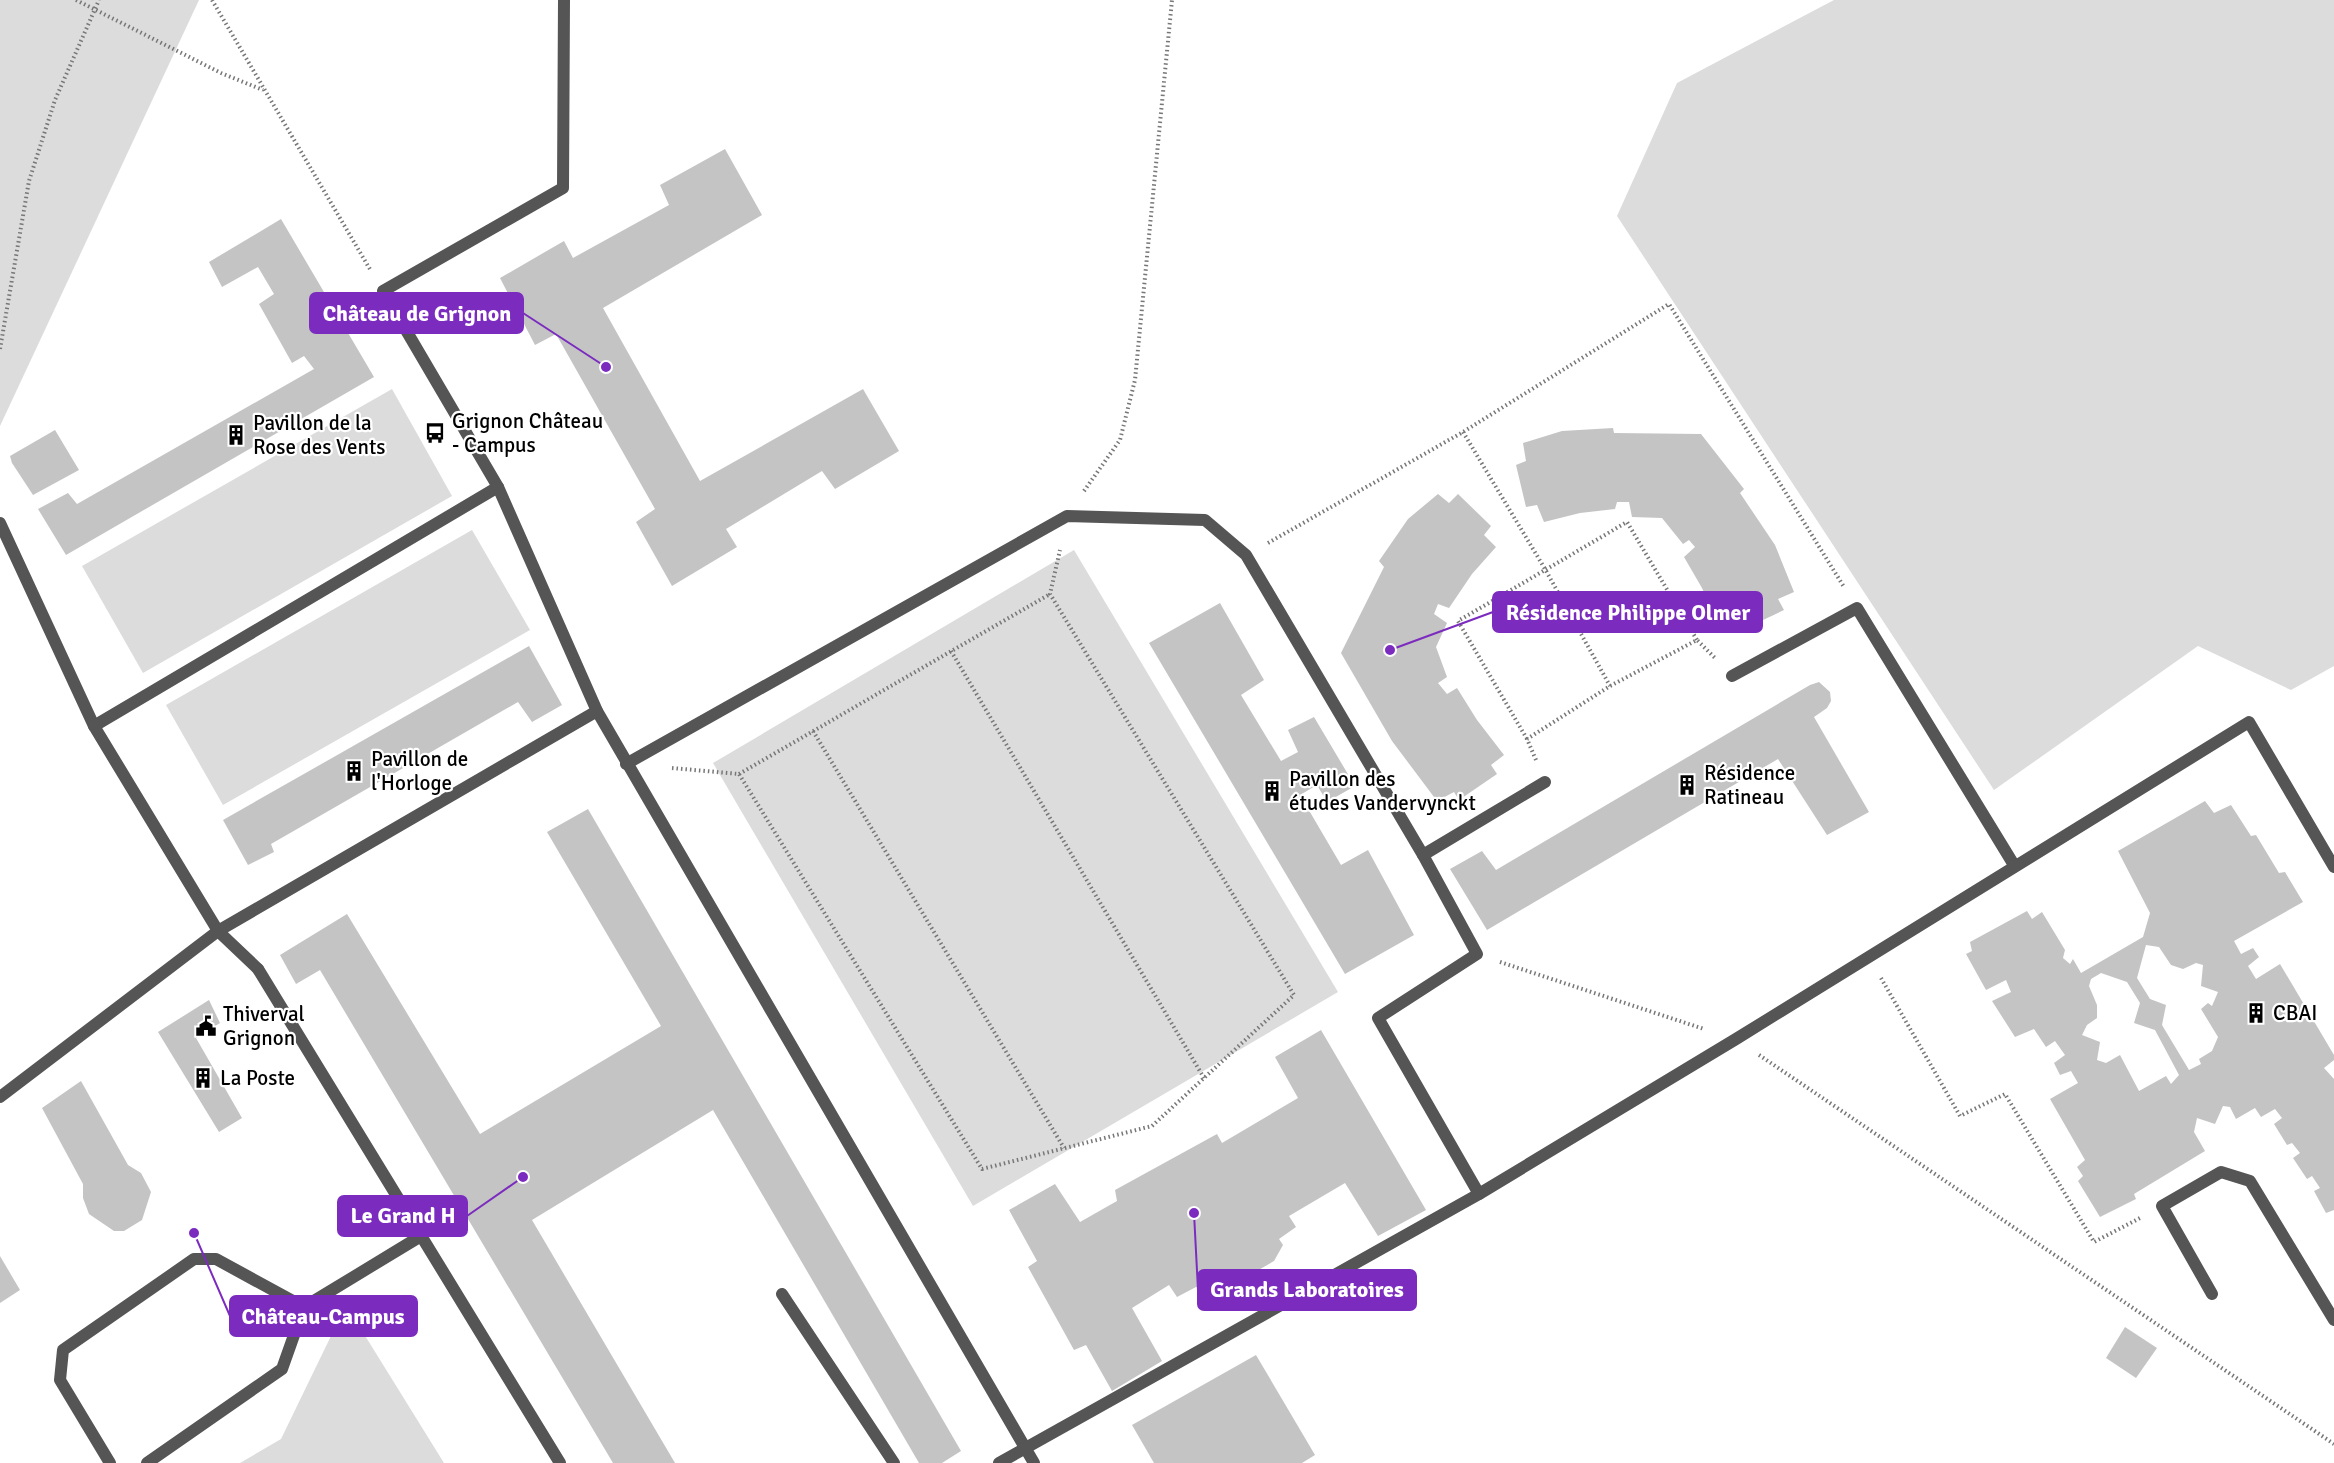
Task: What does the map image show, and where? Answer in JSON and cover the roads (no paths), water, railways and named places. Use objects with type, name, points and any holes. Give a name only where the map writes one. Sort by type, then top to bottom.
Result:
[{"type":"street","points":[[564,0],[563,188],[383,291],[498,487],[597,711],[626,764],[1034,1463]]},
{"type":"street","points":[[94,726],[498,487]]},
{"type":"street","points":[[626,764],[1067,516],[1205,520],[1246,555],[1423,855],[1477,954],[1378,1018],[1479,1194]]},
{"type":"street","points":[[0,524],[94,726],[218,931],[258,969],[560,1463]]},
{"type":"street","points":[[1732,676],[1857,608],[2014,865]]},
{"type":"street","points":[[0,1096],[218,931],[597,711]]},
{"type":"street","points":[[999,1463],[1479,1194],[1736,1039],[2014,865],[2249,722],[2334,867]]},
{"type":"street","points":[[1423,855],[1545,782]]},
{"type":"street","points":[[2212,1294],[2162,1206],[2221,1172],[2250,1181],[2334,1320]]},
{"type":"street","points":[[147,1463],[282,1370],[304,1307],[421,1236]]},
{"type":"street","points":[[110,1463],[60,1380],[63,1350],[194,1260],[216,1259],[304,1307]]},
{"type":"street","points":[[782,1294],[894,1463]]},
{"type":"place","name":"Château de Grignon","points":[[606,367]]},
{"type":"place","name":"Grignon Château - Campus","points":[[435,433]]},
{"type":"place","name":"Pavillon de la Rose des Vents","points":[[236,435]]},
{"type":"place","name":"Résidence Philippe Olmer","points":[[1390,650]]},
{"type":"place","name":"Pavillon de l'Horloge","points":[[354,771]]},
{"type":"place","name":"Résidence Ratineau","points":[[1687,785]]},
{"type":"place","name":"Pavillon des études Vandervynckt","points":[[1272,791]]},
{"type":"place","name":"CBAI","points":[[2256,1013]]},
{"type":"place","name":"Thiverval Grignon","points":[[206,1026]]},
{"type":"place","name":"La Poste","points":[[203,1078]]},
{"type":"place","name":"Le Grand H","points":[[523,1177]]},
{"type":"place","name":"Grands Laboratoires","points":[[1194,1213]]},
{"type":"place","name":"Château-Campus","points":[[194,1233]]}]
